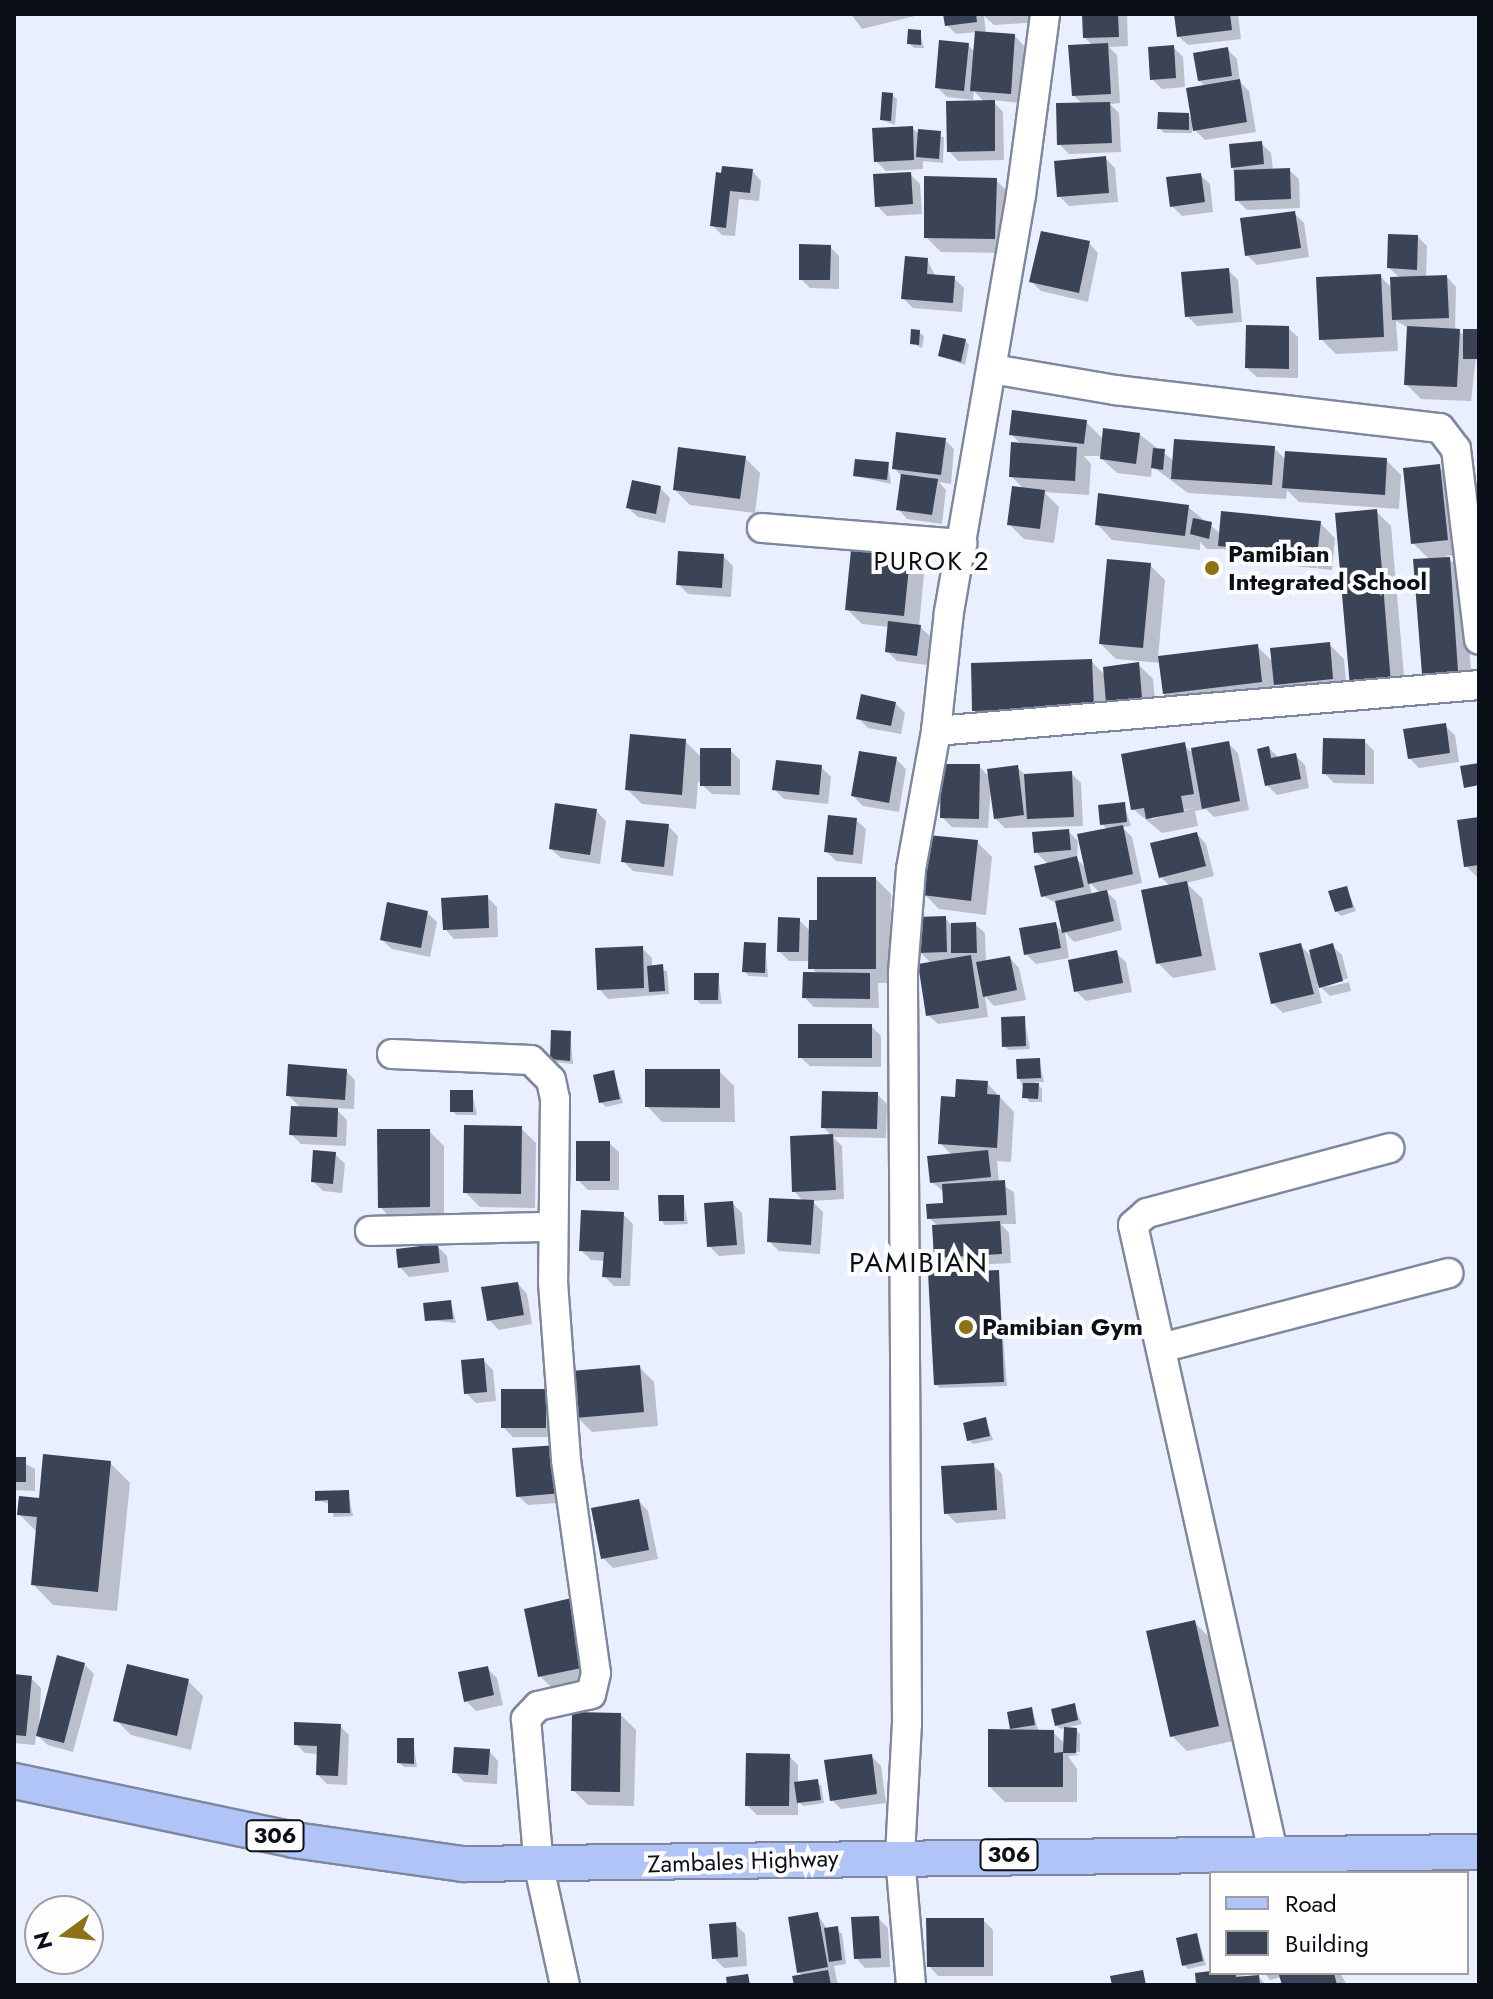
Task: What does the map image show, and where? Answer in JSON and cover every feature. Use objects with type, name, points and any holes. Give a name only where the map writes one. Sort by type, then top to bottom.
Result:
[{"type":"main road","name":"Zambales Highway","points":[[14,1781],[294,1840],[463,1864],[539,1867],[900,1856],[1479,1852]]},
{"type":"street","points":[[911,1985],[900,1856],[907,1724],[903,973],[911,869],[936,731],[962,544],[992,369],[1045,14]]},
{"type":"street","points":[[992,369],[1115,390],[1440,428],[1456,449],[1479,640]]},
{"type":"street","points":[[762,528],[962,544]]},
{"type":"street","points":[[936,731],[1479,685]]},
{"type":"street","points":[[392,1054],[511,1057],[542,1067],[555,1099],[552,1227],[566,1460],[596,1673],[591,1694],[538,1706],[526,1719],[539,1867],[565,1985]]},
{"type":"street","points":[[1273,1852],[1134,1237],[1138,1218],[1389,1148]]},
{"type":"street","points":[[370,1231],[552,1227]]},
{"type":"street","points":[[1161,1348],[1448,1273]]},
{"type":"building","points":[[943,14],[976,14],[977,22],[945,26]]},
{"type":"building","points":[[1082,14],[1118,14],[1119,37],[1083,38]]},
{"type":"building","points":[[1174,14],[1230,14],[1232,30],[1177,37]]},
{"type":"building","points":[[908,29],[921,30],[921,45],[907,44]]},
{"type":"building","points":[[975,31],[1015,34],[1011,94],[970,91]]},
{"type":"building","points":[[939,40],[969,43],[964,91],[935,88]]},
{"type":"building","points":[[1108,43],[1111,94],[1072,96],[1068,45]]},
{"type":"building","points":[[1174,45],[1176,78],[1150,80],[1148,47]]},
{"type":"building","points":[[1228,47],[1232,76],[1198,81],[1193,53]]},
{"type":"building","points":[[1240,79],[1247,122],[1193,131],[1186,88]]},
{"type":"building","points":[[882,92],[893,93],[891,121],[880,120]]},
{"type":"building","points":[[995,100],[995,151],[947,152],[946,101]]},
{"type":"building","points":[[1110,102],[1112,143],[1057,145],[1056,103]]},
{"type":"building","points":[[1158,112],[1189,113],[1189,130],[1157,129]]},
{"type":"building","points":[[913,126],[914,160],[874,162],[872,128]]},
{"type":"building","points":[[918,129],[941,131],[939,159],[916,157]]},
{"type":"building","points":[[1262,141],[1264,164],[1231,168],[1229,144]]},
{"type":"building","points":[[1106,156],[1109,193],[1057,197],[1054,161]]},
{"type":"building","points":[[722,166],[753,169],[750,193],[730,191],[726,228],[710,226],[716,172],[721,173]]},
{"type":"building","points":[[1290,168],[1291,199],[1235,201],[1234,170]]},
{"type":"building","points":[[911,172],[913,204],[875,207],[873,174]]},
{"type":"building","points":[[1201,173],[1205,202],[1170,207],[1166,177]]},
{"type":"building","points":[[924,176],[997,178],[995,239],[924,238]]},
{"type":"building","points":[[1295,211],[1301,248],[1245,256],[1240,218]]},
{"type":"building","points":[[1041,231],[1090,241],[1079,293],[1029,282]]},
{"type":"building","points":[[1388,234],[1418,235],[1417,270],[1387,268]]},
{"type":"building","points":[[799,244],[831,245],[830,280],[799,280]]},
{"type":"building","points":[[905,256],[928,258],[927,274],[955,276],[953,303],[901,299]]},
{"type":"building","points":[[1229,268],[1233,313],[1185,317],[1181,272]]},
{"type":"building","points":[[1381,274],[1384,337],[1319,340],[1316,277]]},
{"type":"building","points":[[1447,275],[1449,318],[1392,320],[1390,277]]},
{"type":"building","points":[[1246,325],[1289,326],[1289,369],[1245,368]]},
{"type":"building","points":[[1407,326],[1460,329],[1457,387],[1404,385]]},
{"type":"building","points":[[911,329],[920,330],[919,345],[910,344]]},
{"type":"building","points":[[1463,329],[1479,329],[1479,359],[1463,359]]},
{"type":"building","points":[[943,334],[966,339],[961,362],[938,356]]},
{"type":"building","points":[[1012,410],[1087,420],[1084,444],[1009,435]]},
{"type":"building","points":[[1103,428],[1140,433],[1136,464],[1100,459]]},
{"type":"building","points":[[896,432],[946,438],[941,475],[892,469]]},
{"type":"building","points":[[1174,439],[1275,446],[1272,485],[1171,479]]},
{"type":"building","points":[[1011,442],[1077,447],[1075,481],[1009,477]]},
{"type":"building","points":[[678,447],[746,456],[740,499],[673,490]]},
{"type":"building","points":[[1153,448],[1165,449],[1163,470],[1151,468]]},
{"type":"building","points":[[1285,451],[1387,458],[1385,495],[1282,488]]},
{"type":"building","points":[[855,459],[889,462],[887,480],[853,476]]},
{"type":"building","points":[[1440,464],[1448,540],[1411,544],[1403,468]]},
{"type":"building","points":[[901,474],[938,479],[932,515],[896,510]]},
{"type":"building","points":[[632,480],[661,486],[656,514],[626,508]]},
{"type":"building","points":[[1012,486],[1045,490],[1040,529],[1007,525]]},
{"type":"building","points":[[1098,493],[1189,505],[1185,536],[1095,525]]},
{"type":"building","points":[[1377,509],[1391,684],[1350,687],[1335,513]]},
{"type":"building","points":[[1221,511],[1321,521],[1317,556],[1218,546]]},
{"type":"building","points":[[1193,518],[1212,522],[1209,539],[1190,534]]},
{"type":"building","points":[[851,550],[910,557],[904,616],[845,610]]},
{"type":"building","points":[[678,551],[724,554],[722,588],[676,585]]},
{"type":"building","points":[[1450,557],[1458,671],[1422,674],[1413,559]]},
{"type":"building","points":[[1107,559],[1151,563],[1143,648],[1099,644]]},
{"type":"building","points":[[888,621],[921,625],[917,656],[885,652]]},
{"type":"building","points":[[1330,642],[1333,679],[1274,685],[1270,648]]},
{"type":"building","points":[[1258,644],[1262,682],[1163,694],[1158,656]]},
{"type":"building","points":[[1092,659],[1094,708],[972,711],[971,663]]},
{"type":"building","points":[[1139,662],[1142,698],[1106,703],[1103,667]]},
{"type":"building","points":[[861,694],[896,702],[891,726],[856,719]]},
{"type":"building","points":[[1446,723],[1450,753],[1408,759],[1403,729]]},
{"type":"building","points":[[630,734],[686,739],[682,795],[625,790]]},
{"type":"building","points":[[1323,738],[1365,739],[1365,775],[1322,774]]},
{"type":"building","points":[[1229,741],[1240,801],[1202,809],[1191,748]]},
{"type":"building","points":[[1185,742],[1194,794],[1181,796],[1184,812],[1146,819],[1144,808],[1131,810],[1121,754]]},
{"type":"building","points":[[1269,746],[1271,758],[1296,753],[1301,779],[1265,786],[1257,749]]},
{"type":"building","points":[[700,748],[731,748],[731,786],[700,786]]},
{"type":"building","points":[[859,751],[897,757],[889,803],[851,796]]},
{"type":"building","points":[[776,760],[822,765],[819,795],[772,790]]},
{"type":"building","points":[[1479,763],[1479,785],[1464,788],[1460,766]]},
{"type":"building","points":[[941,764],[980,764],[979,819],[940,818]]},
{"type":"building","points":[[1018,765],[1024,815],[994,819],[987,769]]},
{"type":"building","points":[[1072,771],[1074,817],[1027,819],[1024,774]]},
{"type":"building","points":[[1125,802],[1127,822],[1100,825],[1098,805]]},
{"type":"building","points":[[555,803],[597,809],[590,855],[549,849]]},
{"type":"building","points":[[828,815],[857,818],[853,855],[824,852]]},
{"type":"building","points":[[1479,817],[1479,865],[1464,867],[1457,820]]},
{"type":"building","points":[[626,820],[669,824],[664,867],[621,862]]},
{"type":"building","points":[[1123,825],[1133,874],[1088,884],[1077,834]]},
{"type":"building","points":[[1069,829],[1071,850],[1034,853],[1032,832]]},
{"type":"building","points":[[1197,832],[1206,866],[1159,878],[1150,843]]},
{"type":"building","points":[[928,835],[978,840],[971,901],[922,895]]},
{"type":"building","points":[[1077,856],[1084,887],[1041,897],[1034,866]]},
{"type":"building","points":[[817,877],[876,877],[876,969],[808,969],[809,920],[817,920]]},
{"type":"building","points":[[1187,881],[1202,956],[1156,964],[1141,890]]},
{"type":"building","points":[[1347,886],[1353,907],[1335,912],[1328,891]]},
{"type":"building","points":[[1107,890],[1114,921],[1062,933],[1055,901]]},
{"type":"building","points":[[488,895],[489,928],[443,930],[441,898]]},
{"type":"building","points":[[387,902],[428,911],[421,948],[380,940]]},
{"type":"building","points":[[946,916],[947,952],[918,953],[917,917]]},
{"type":"building","points":[[778,917],[800,918],[799,952],[777,952]]},
{"type":"building","points":[[976,922],[977,953],[951,953],[951,923]]},
{"type":"building","points":[[1056,922],[1061,948],[1024,955],[1019,928]]},
{"type":"building","points":[[744,942],[766,943],[765,973],[742,972]]},
{"type":"building","points":[[1301,943],[1314,994],[1271,1004],[1259,953]]},
{"type":"building","points":[[1333,943],[1343,981],[1319,988],[1309,950]]},
{"type":"building","points":[[643,946],[644,988],[597,990],[595,948]]},
{"type":"building","points":[[1117,950],[1123,983],[1074,992],[1068,960]]},
{"type":"building","points":[[971,955],[979,1008],[926,1016],[918,964]]},
{"type":"building","points":[[1010,956],[1017,990],[983,997],[976,962]]},
{"type":"building","points":[[663,964],[665,991],[649,992],[647,966]]},
{"type":"building","points":[[803,972],[870,973],[870,999],[802,998]]},
{"type":"building","points":[[694,973],[719,973],[718,1000],[694,1000]]},
{"type":"building","points":[[1025,1016],[1026,1046],[1002,1047],[1001,1017]]},
{"type":"building","points":[[798,1024],[872,1024],[872,1058],[798,1058]]},
{"type":"building","points":[[551,1030],[571,1031],[570,1061],[550,1059]]},
{"type":"building","points":[[1040,1058],[1041,1078],[1017,1079],[1016,1059]]},
{"type":"building","points":[[288,1064],[347,1069],[345,1100],[286,1096]]},
{"type":"building","points":[[645,1069],[720,1069],[720,1108],[645,1107]]},
{"type":"building","points":[[614,1070],[620,1099],[599,1103],[593,1075]]},
{"type":"building","points":[[956,1079],[988,1081],[987,1094],[1000,1095],[997,1148],[938,1144],[941,1096],[955,1097]]},
{"type":"building","points":[[1023,1083],[1039,1083],[1038,1099],[1022,1098]]},
{"type":"building","points":[[450,1090],[473,1090],[473,1112],[450,1112]]},
{"type":"building","points":[[822,1091],[878,1092],[877,1129],[821,1128]]},
{"type":"building","points":[[291,1106],[338,1108],[337,1137],[289,1135]]},
{"type":"building","points":[[464,1125],[522,1126],[521,1194],[463,1193]]},
{"type":"building","points":[[377,1129],[430,1129],[430,1207],[378,1208]]},
{"type":"building","points":[[833,1134],[836,1190],[792,1192],[790,1136]]},
{"type":"building","points":[[576,1141],[610,1141],[610,1181],[576,1181]]},
{"type":"building","points":[[313,1150],[336,1152],[333,1184],[311,1182]]},
{"type":"building","points":[[988,1150],[991,1177],[930,1183],[927,1156]]},
{"type":"building","points":[[1005,1180],[1007,1215],[927,1219],[926,1204],[943,1203],[942,1184]]},
{"type":"building","points":[[658,1195],[684,1195],[684,1221],[659,1221]]},
{"type":"building","points":[[769,1198],[814,1200],[811,1245],[767,1242]]},
{"type":"building","points":[[733,1201],[737,1245],[707,1247],[704,1203]]},
{"type":"building","points":[[581,1210],[624,1212],[621,1278],[602,1277],[604,1252],[579,1251]]},
{"type":"building","points":[[1000,1221],[1002,1254],[934,1258],[932,1225]]},
{"type":"building","points":[[438,1244],[440,1263],[398,1268],[396,1249]]},
{"type":"building","name":"Pamibian Gym","points":[[999,1270],[1004,1382],[934,1385],[928,1273]]},
{"type":"building","points":[[518,1282],[524,1315],[487,1321],[481,1287]]},
{"type":"building","points":[[451,1300],[453,1319],[425,1321],[423,1303]]},
{"type":"building","points":[[484,1358],[487,1392],[464,1394],[461,1360]]},
{"type":"building","points":[[640,1365],[644,1412],[575,1418],[571,1371]]},
{"type":"building","points":[[501,1389],[553,1389],[554,1412],[546,1413],[546,1428],[501,1428]]},
{"type":"building","points":[[986,1417],[990,1436],[967,1441],[963,1423]]},
{"type":"building","points":[[559,1445],[562,1493],[516,1497],[512,1448]]},
{"type":"building","points":[[43,1454],[111,1461],[98,1592],[31,1585],[37,1517],[17,1515],[19,1496],[39,1498]]},
{"type":"building","points":[[14,1457],[26,1457],[26,1482],[14,1482]]},
{"type":"building","points":[[994,1463],[997,1510],[944,1514],[941,1466]]},
{"type":"building","points":[[349,1490],[350,1513],[328,1513],[328,1500],[315,1501],[315,1491]]},
{"type":"building","points":[[639,1499],[649,1550],[601,1559],[591,1508]]},
{"type":"building","points":[[576,1597],[591,1666],[538,1677],[524,1609]]},
{"type":"building","points":[[1195,1620],[1219,1726],[1170,1737],[1146,1631]]},
{"type":"building","points":[[57,1655],[85,1663],[64,1743],[36,1736]]},
{"type":"building","points":[[127,1664],[189,1679],[177,1736],[113,1721]]},
{"type":"building","points":[[488,1666],[494,1695],[464,1702],[458,1672]]},
{"type":"building","points":[[14,1674],[32,1676],[26,1736],[14,1735]]},
{"type":"building","points":[[1075,1703],[1078,1720],[1055,1726],[1051,1709]]},
{"type":"building","points":[[1032,1707],[1035,1725],[1010,1729],[1007,1712]]},
{"type":"building","points":[[572,1712],[621,1713],[620,1792],[571,1791]]},
{"type":"building","points":[[294,1722],[341,1724],[338,1776],[316,1775],[317,1746],[294,1745]]},
{"type":"building","points":[[1064,1727],[1077,1728],[1076,1753],[1063,1753]]},
{"type":"building","points":[[988,1729],[1054,1730],[1054,1753],[1063,1752],[1063,1787],[988,1787]]},
{"type":"building","points":[[397,1738],[414,1738],[414,1764],[397,1763]]},
{"type":"building","points":[[454,1747],[490,1749],[488,1775],[452,1773]]},
{"type":"building","points":[[746,1753],[790,1754],[789,1806],[745,1806]]},
{"type":"building","points":[[872,1754],[877,1794],[830,1801],[824,1760]]},
{"type":"building","points":[[818,1779],[821,1800],[797,1803],[794,1782]]},
{"type":"building","points":[[818,1912],[828,1967],[797,1973],[788,1917]]},
{"type":"building","points":[[879,1916],[881,1958],[854,1959],[851,1917]]},
{"type":"building","points":[[926,1918],[984,1918],[984,1967],[927,1967]]},
{"type":"building","points":[[736,1922],[738,1957],[712,1959],[709,1924]]},
{"type":"building","points":[[838,1926],[842,1960],[829,1962],[824,1928]]},
{"type":"building","points":[[1197,1933],[1203,1961],[1182,1966],[1176,1938]]},
{"type":"building","points":[[828,1970],[831,1985],[794,1985],[792,1976]]},
{"type":"building","points":[[1143,1970],[1146,1985],[1112,1985],[1110,1976]]},
{"type":"building","points":[[1209,1971],[1209,1975],[1236,1977],[1259,1975],[1260,1985],[1196,1985],[1195,1973]]},
{"type":"building","points":[[748,1974],[750,1985],[727,1985],[726,1977]]},
{"type":"building","points":[[1279,1975],[1334,1975],[1337,1985],[1282,1985]]},
{"type":"place","name":"Pamibian Integrated School","points":[[1212,568]]},
{"type":"place","name":"Pamibian Gym","points":[[966,1327]]},
{"type":"district","name":"PUROK 2","points":[[932,562]]},
{"type":"district","name":"PAMIBIAN","points":[[919,1263]]}]
